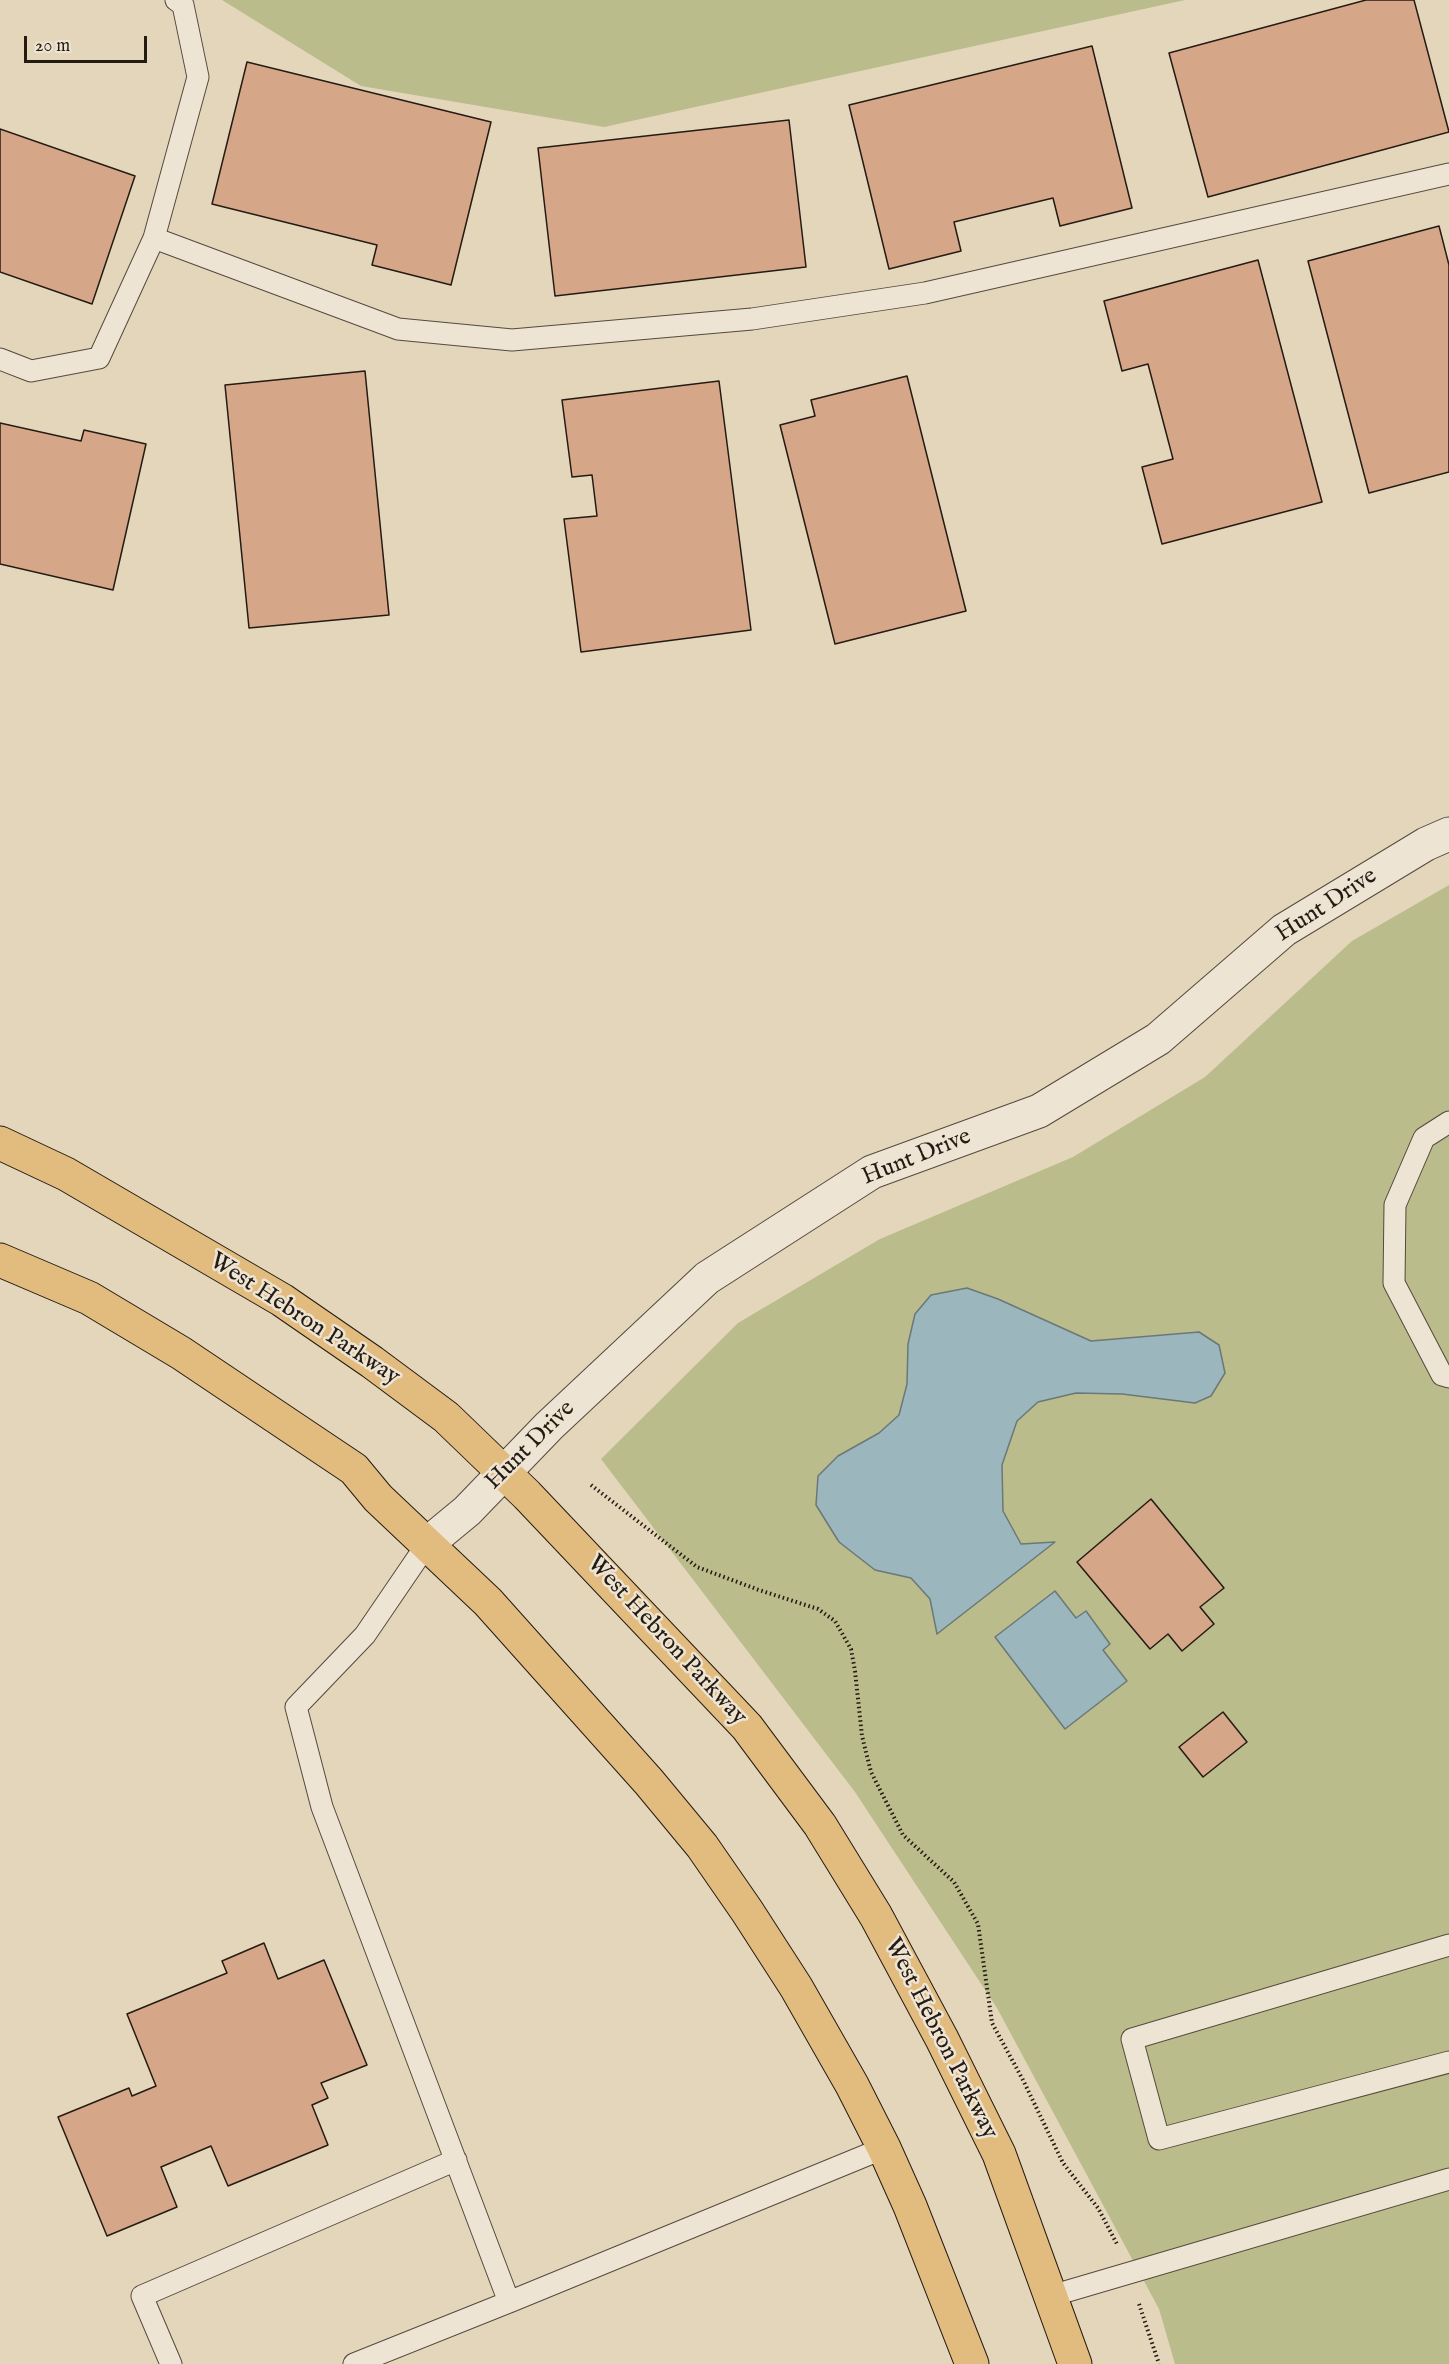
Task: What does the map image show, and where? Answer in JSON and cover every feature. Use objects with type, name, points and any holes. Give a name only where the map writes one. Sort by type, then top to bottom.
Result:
[{"type":"main road","name":"West Hebron Parkway","points":[[0,1143],[66,1174],[282,1300],[446,1417],[503,1472],[747,1727],[820,1825],[876,1916],[942,2039],[999,2154],[1075,2364]]},
{"type":"main road","points":[[0,1260],[89,1298],[181,1353],[354,1469],[378,1498],[488,1602],[649,1782],[702,1846],[796,1987],[852,2085],[910,2206],[972,2364]]},
{"type":"street","name":"Hunt Drive","points":[[427,1544],[467,1511],[503,1472],[707,1278],[872,1172],[1039,1111],[1158,1039],[1284,930],[1426,844],[1449,834]]},
{"type":"lane","points":[[0,359],[31,370],[99,358],[154,238],[198,77],[183,5],[177,0]]},
{"type":"lane","points":[[154,238],[398,329],[512,340],[752,319],[924,293],[1449,174]]},
{"type":"lane","points":[[1449,1122],[1424,1138],[1395,1205],[1394,1283],[1442,1375],[1449,1377]]},
{"type":"lane","points":[[427,1544],[365,1635],[296,1707],[322,1807],[509,2302]]},
{"type":"lane","points":[[1449,1944],[1132,2039],[1160,2139],[1449,2062]]},
{"type":"lane","points":[[354,2364],[884,2148]]},
{"type":"lane","points":[[171,2364],[142,2296],[456,2160]]},
{"type":"lane","points":[[1051,2296],[1449,2179]]},
{"type":"path","points":[[591,1485],[697,1567],[818,1609],[835,1621],[851,1649],[862,1736],[871,1772],[903,1835],[954,1881],[978,1924],[992,2024],[1023,2080],[1063,2163],[1098,2208],[1118,2246],[1159,2364]]},
{"type":"green space","points":[[222,0],[1185,0],[604,127],[361,86]]},
{"type":"green space","points":[[1449,885],[1449,2364],[1175,2364],[1159,2309],[997,2008],[855,1792],[601,1459],[738,1323],[880,1239],[1073,1157],[1205,1077],[1352,941]]},
{"type":"water","points":[[967,1288],[998,1299],[1091,1341],[1199,1332],[1219,1345],[1225,1373],[1211,1396],[1195,1403],[1122,1394],[1076,1393],[1038,1402],[1017,1421],[1002,1465],[1003,1511],[1021,1544],[1055,1542],[937,1634],[930,1599],[911,1578],[875,1570],[839,1542],[816,1505],[818,1476],[838,1456],[879,1433],[899,1415],[907,1384],[908,1344],[915,1314],[931,1295]]},
{"type":"water","points":[[1055,1591],[1076,1618],[1086,1611],[1110,1644],[1103,1650],[1127,1681],[1065,1729],[995,1637]]},
{"type":"building","points":[[1366,0],[1414,0],[1449,132],[1208,197],[1169,53]]},
{"type":"building","points":[[1092,46],[1132,208],[1060,226],[1053,198],[954,222],[961,251],[889,269],[849,105]]},
{"type":"building","points":[[247,62],[491,122],[451,285],[372,265],[377,245],[212,204]]},
{"type":"building","points":[[789,120],[806,267],[555,296],[538,148]]},
{"type":"building","points":[[0,129],[135,176],[92,304],[0,272]]},
{"type":"building","points":[[1439,226],[1449,265],[1449,472],[1369,493],[1308,261]]},
{"type":"building","points":[[1258,260],[1322,502],[1162,544],[1142,467],[1173,459],[1148,364],[1122,371],[1104,301]]},
{"type":"building","points":[[365,371],[389,615],[249,628],[225,385]]},
{"type":"building","points":[[907,376],[966,611],[835,644],[780,425],[815,416],[811,400]]},
{"type":"building","points":[[719,381],[751,630],[581,652],[564,519],[597,516],[592,475],[572,477],[562,400]]},
{"type":"building","points":[[0,423],[81,441],[84,430],[146,444],[113,590],[0,564]]},
{"type":"building","points":[[1151,1499],[1224,1588],[1200,1607],[1214,1624],[1182,1651],[1168,1634],[1150,1649],[1077,1562]]},
{"type":"building","points":[[1223,1712],[1247,1742],[1203,1777],[1179,1747]]},
{"type":"building","points":[[264,1943],[278,1979],[324,1960],[367,2065],[321,2083],[328,2098],[312,2105],[328,2145],[228,2186],[211,2146],[161,2167],[177,2207],[107,2236],[58,2117],[129,2088],[132,2096],[156,2086],[127,2014],[227,1973],[222,1961]]}]
